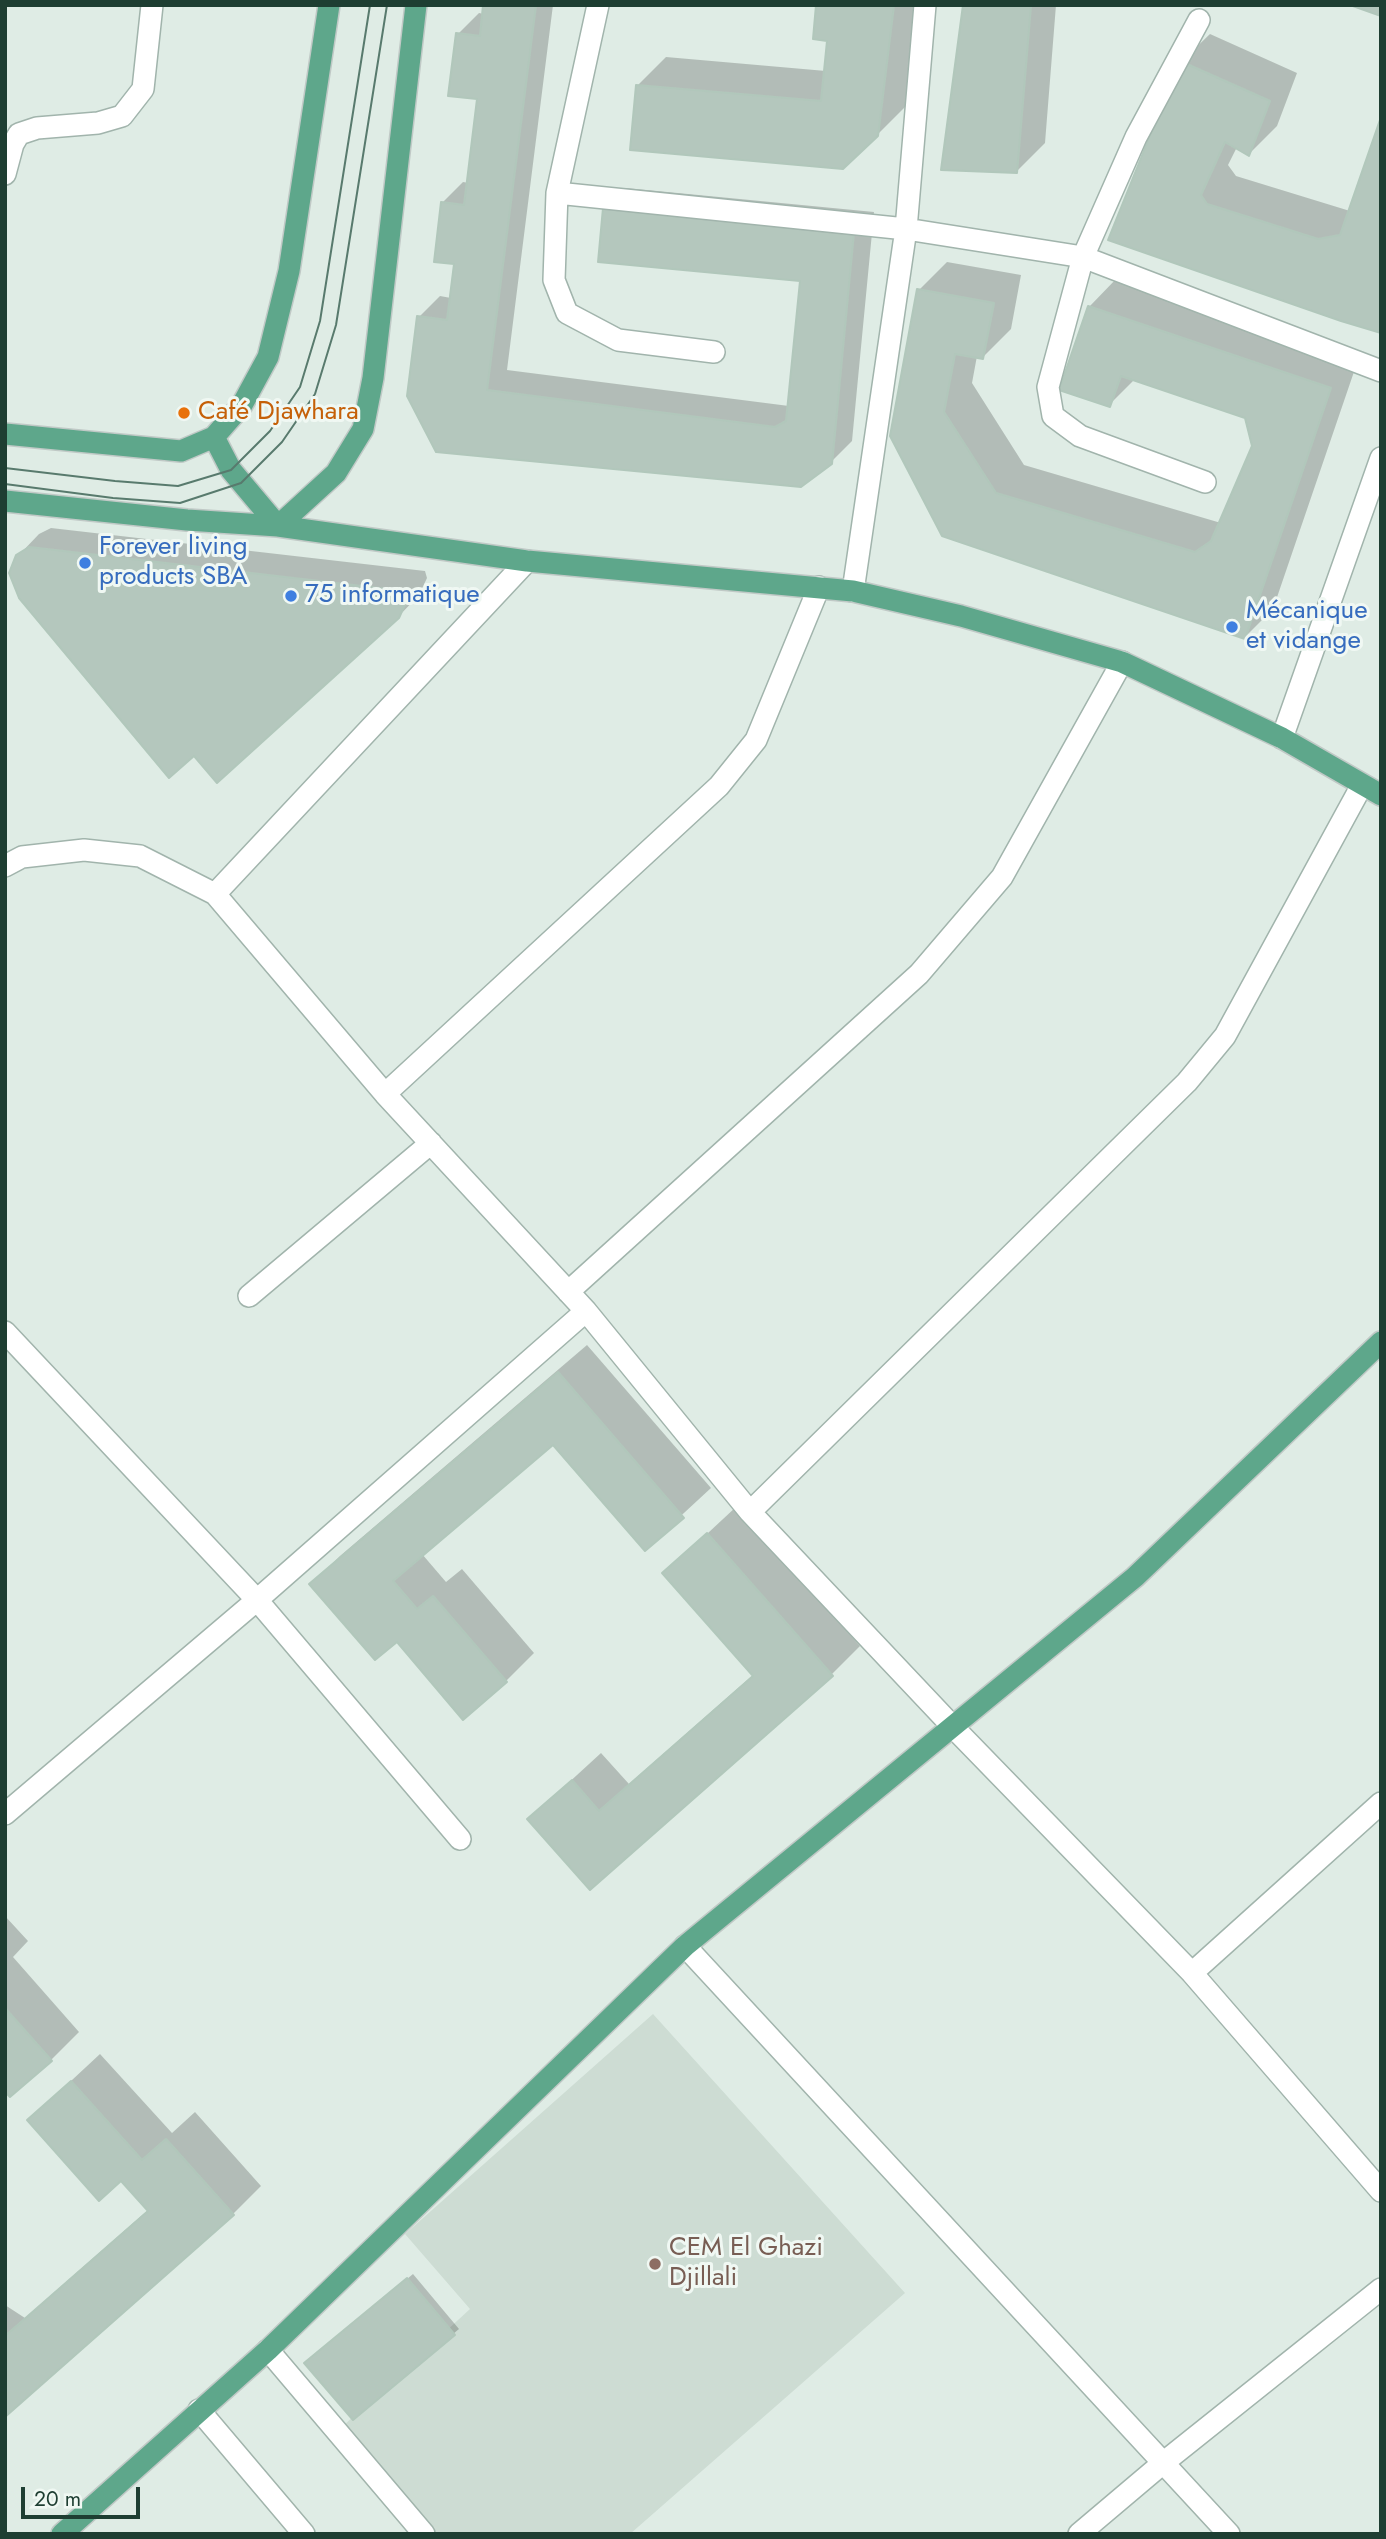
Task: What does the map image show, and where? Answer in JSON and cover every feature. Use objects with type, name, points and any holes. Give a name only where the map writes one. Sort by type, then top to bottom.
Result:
[{"type":"main road","points":[[5,435],[181,451],[214,437],[242,405],[268,357],[289,271],[330,5]]},
{"type":"main road","points":[[278,526],[336,474],[363,429],[373,378],[416,5]]},
{"type":"main road","points":[[214,437],[231,470],[278,526]]},
{"type":"main road","points":[[5,502],[278,526],[527,561],[853,591],[961,615],[1122,663],[1282,738],[1371,790]]},
{"type":"main road","points":[[62,2534],[268,2350],[685,1946],[1135,1577],[1381,1342]]},
{"type":"street","points":[[5,174],[13,144],[19,134],[37,128],[98,123],[122,116],[143,89],[152,5]]},
{"type":"street","points":[[598,5],[557,193],[554,280],[567,313],[618,340],[714,352]]},
{"type":"street","points":[[853,591],[906,229],[925,5]]},
{"type":"street","points":[[1199,20],[1136,137],[1083,257],[1048,387],[1053,416],[1080,436],[1205,482]]},
{"type":"street","points":[[557,193],[906,229],[1083,257],[1381,371]]},
{"type":"street","points":[[1282,738],[1381,458]]},
{"type":"street","points":[[215,894],[527,561]]},
{"type":"street","points":[[385,1094],[719,786],[756,740],[818,587]]},
{"type":"street","points":[[568,1292],[919,974],[958,930],[1002,877],[1122,663]]},
{"type":"street","points":[[750,1512],[1187,1082],[1225,1036],[1371,790]]},
{"type":"street","points":[[5,866],[22,858],[84,850],[139,856],[215,894],[385,1094],[586,1311],[750,1512],[953,1727],[1192,1973],[1381,2191]]},
{"type":"street","points":[[248,1296],[431,1143]]},
{"type":"street","points":[[5,1814],[257,1600],[586,1311]]},
{"type":"street","points":[[5,1332],[257,1600],[460,1839]]},
{"type":"street","points":[[1192,1973],[1381,1803]]},
{"type":"street","points":[[685,1946],[1229,2534]]},
{"type":"street","points":[[1079,2534],[1163,2463],[1381,2289]]},
{"type":"street","points":[[268,2350],[424,2534]]},
{"type":"street","points":[[199,2410],[304,2534]]},
{"type":"shaded area","name":"CEM El Ghazi Djillali","points":[[653,2014],[905,2293],[630,2534],[436,2534],[343,2426],[470,2309],[405,2234]]},
{"type":"building","points":[[483,5],[536,5],[487,390],[775,427],[786,421],[800,281],[598,262],[603,208],[854,232],[832,464],[801,487],[436,452],[407,396],[417,316],[447,320],[454,264],[434,262],[441,202],[464,205],[477,99],[448,96],[456,33],[480,36]]},
{"type":"building","points":[[816,5],[894,5],[878,136],[843,169],[630,150],[636,85],[821,101],[827,41],[813,39]]},
{"type":"building","points":[[963,5],[1031,5],[1017,173],[941,170]]},
{"type":"building","points":[[1350,5],[1381,5],[1381,16]]},
{"type":"building","points":[[1180,61],[1270,101],[1249,156],[1225,142],[1201,195],[1207,204],[1318,239],[1340,235],[1381,117],[1381,333],[1108,240]]},
{"type":"building","points":[[917,289],[994,303],[983,359],[955,354],[944,412],[996,493],[1195,552],[1211,541],[1252,446],[1245,418],[1121,376],[1110,407],[1059,390],[1088,306],[1331,388],[1245,639],[942,536],[890,436]]},
{"type":"building","points":[[29,547],[404,591],[407,600],[399,618],[217,783],[194,756],[169,778],[19,598],[9,573],[16,555]]},
{"type":"building","points":[[558,1372],[684,1518],[645,1551],[553,1445],[393,1581],[417,1609],[433,1596],[507,1682],[463,1720],[397,1642],[375,1660],[309,1584]]},
{"type":"building","points":[[707,1533],[833,1676],[590,1890],[527,1819],[572,1780],[599,1811],[753,1676],[662,1573]]},
{"type":"building","points":[[5,2008],[52,2061],[10,2097],[5,2092]]},
{"type":"building","points":[[71,2081],[142,2160],[166,2139],[234,2215],[5,2417],[5,2336],[148,2211],[121,2181],[99,2201],[27,2120]]},
{"type":"building","points":[[407,2278],[455,2335],[353,2420],[304,2363]]},
{"type":"tram line","points":[[5,468],[178,486],[231,470],[270,431],[300,387],[320,321],[370,5]]},
{"type":"tram line","points":[[5,484],[113,498],[180,503],[241,483],[282,442],[315,394],[336,325],[387,5]]},
{"type":"place","name":"Café Djawhara","points":[[184,413]]},
{"type":"place","name":"Forever living products SBA","points":[[85,563]]},
{"type":"place","name":"75 informatique","points":[[291,596]]},
{"type":"place","name":"Mécanique et vidange","points":[[1232,627]]},
{"type":"place","name":"CEM El Ghazi Djillali","points":[[655,2264]]}]
